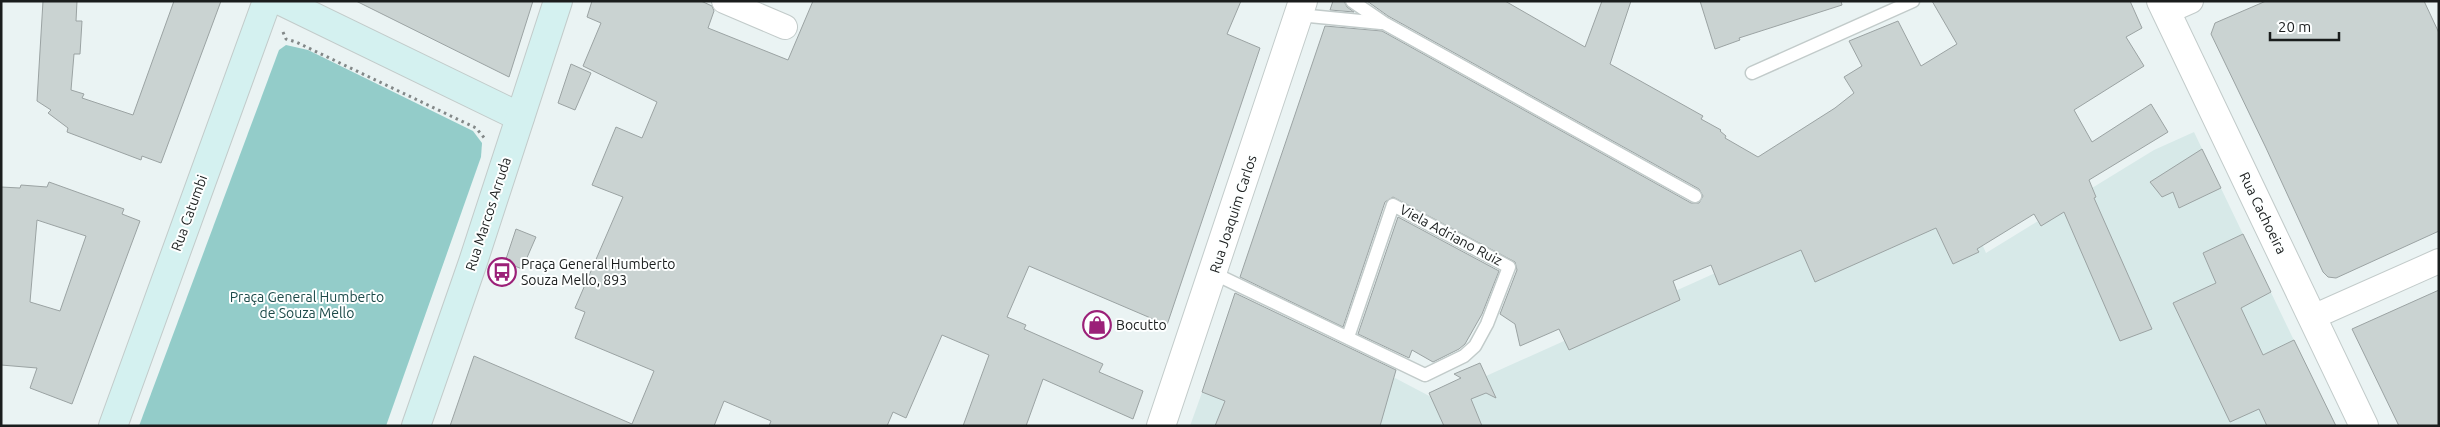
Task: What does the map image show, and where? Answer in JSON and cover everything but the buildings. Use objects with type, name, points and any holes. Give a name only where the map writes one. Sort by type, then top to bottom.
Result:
[{"type":"main road","name":"Rua Catumbi","points":[[113,426],[268,1]]},
{"type":"main road","points":[[282,1],[520,117]]},
{"type":"main road","name":"Rua Marcos Arruda","points":[[416,426],[558,1]]},
{"type":"street","points":[[724,1],[785,27]]},
{"type":"street","points":[[2164,7],[2191,1]]},
{"type":"street","name":"Rua Cachoeira","points":[[2164,7],[2364,426]]},
{"type":"street","name":"Rua Joaquim Carlos","points":[[1161,426],[1301,8]]},
{"type":"street","points":[[2313,317],[2439,261]]},
{"type":"lane","points":[[1352,1],[1384,24],[1695,196]]},
{"type":"lane","points":[[1752,73],[1913,1]]},
{"type":"lane","points":[[1301,8],[1384,24]]},
{"type":"lane","name":"Viela Adriano Ruiz","points":[[1213,273],[1423,374],[1428,374],[1464,356],[1475,346],[1487,324],[1508,267],[1393,205],[1348,337]]},
{"type":"path","points":[[286,39],[296,42],[476,128],[486,138],[486,144]]},
{"type":"shaded area","points":[[2194,132],[2335,426],[1190,426],[1237,295],[1435,399],[1949,168],[1986,253],[2154,150]]},
{"type":"green space","name":"Praça General Humberto de Souza Mello","points":[[286,45],[308,50],[473,131],[482,143],[481,157],[386,426],[139,426],[279,50]]},
{"type":"place","name":"Praça General Humberto Souza Mello, 893","points":[[502,272]]},
{"type":"place","name":"Bocutto","points":[[1097,325]]}]
